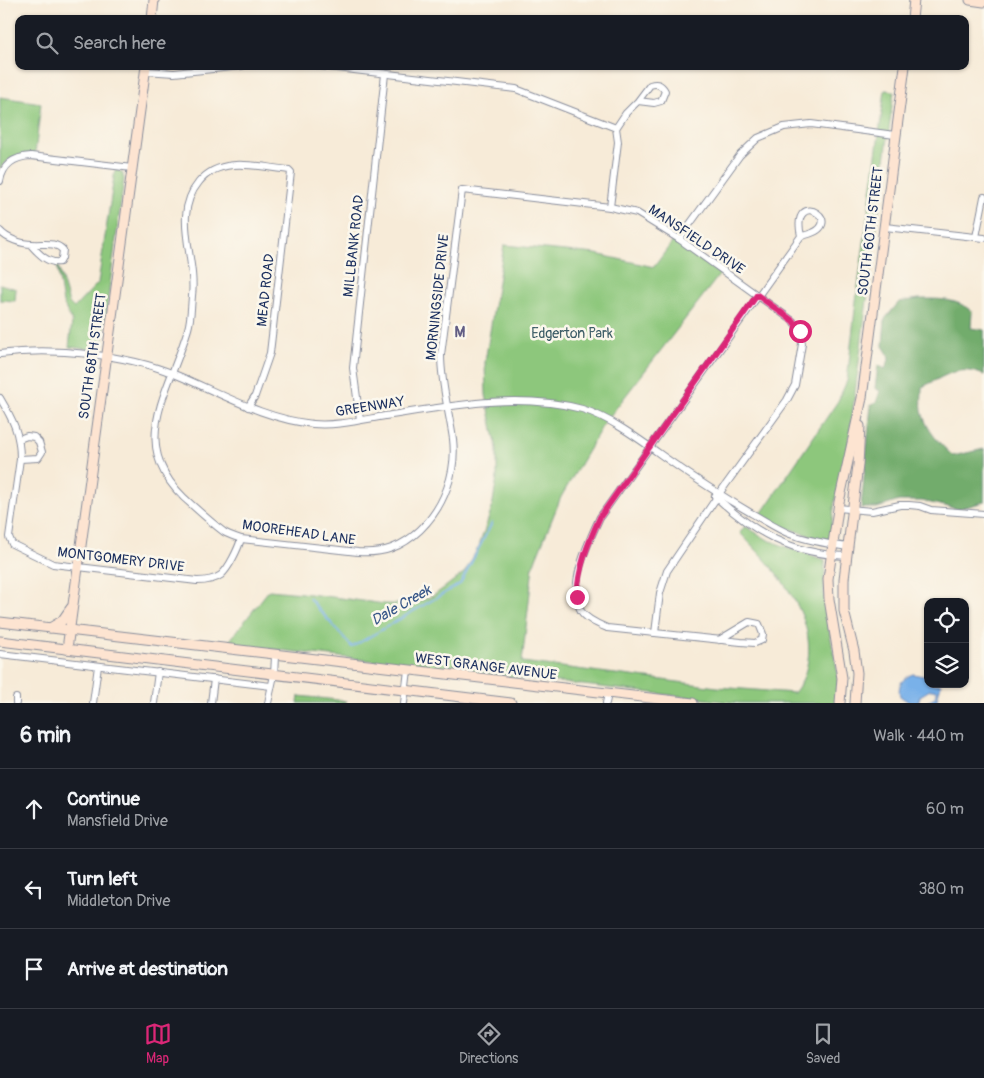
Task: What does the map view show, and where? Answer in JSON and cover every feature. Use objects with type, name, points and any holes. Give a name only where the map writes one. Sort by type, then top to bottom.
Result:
[{"type":"street","points":[[152,15],[154,0]]},
{"type":"street","points":[[912,15],[914,0]]},
{"type":"street","points":[[970,0],[984,2]]},
{"type":"street","name":"SOUTH 68TH STREET","points":[[67,649],[145,70]]},
{"type":"street","points":[[152,70],[174,73],[203,70]]},
{"type":"street","points":[[352,70],[516,89],[616,128]]},
{"type":"street","name":"SOUTH 60TH STREET","points":[[855,703],[857,673],[843,598],[858,465],[862,398],[904,70]]},
{"type":"street","name":"MILLBANK ROAD","points":[[360,420],[352,368],[385,74]]},
{"type":"street","points":[[610,207],[618,142],[616,128],[626,113],[638,101]]},
{"type":"street","points":[[679,239],[740,154],[758,138],[784,127],[811,124],[896,135]]},
{"type":"street","points":[[0,181],[3,170],[8,164],[21,156],[132,168]]},
{"type":"street","name":"MOOREHEAD LANE","points":[[290,172],[289,170],[239,164],[223,166],[212,171],[200,181],[192,193],[187,206],[185,223],[193,293],[188,328],[158,412],[154,436],[157,457],[165,477],[176,492],[224,532],[241,539],[365,553],[387,551],[401,545],[414,536],[436,511],[451,477],[453,440],[447,406]]},
{"type":"street","name":"MEAD ROAD","points":[[248,407],[255,396],[270,353],[290,172]]},
{"type":"street","name":"MANSFIELD DRIVE","points":[[462,190],[610,207],[637,213],[679,239],[793,321],[800,331],[802,344],[795,385],[787,400],[718,496],[667,572],[660,593],[655,633]]},
{"type":"street","name":"MORNINGSIDE DRIVE","points":[[447,406],[441,374],[441,355],[462,190]]},
{"type":"street","points":[[976,237],[984,197]]},
{"type":"street","points":[[885,227],[984,238]]},
{"type":"street","points":[[0,231],[8,238],[31,244],[57,245],[63,250],[60,262],[54,263],[37,252],[31,244]]},
{"type":"street","points":[[719,640],[749,622],[759,624],[763,634],[762,640],[755,643],[719,640],[607,628],[592,621],[582,612],[577,597],[578,580],[586,546],[600,517],[801,236]]},
{"type":"street","name":"GREENWAY","points":[[0,354],[23,351],[58,352],[105,357],[142,364],[172,373],[279,419],[313,424],[336,425],[447,406],[492,401],[538,401],[583,410],[620,427],[650,447],[703,484],[753,527],[773,539],[803,550],[831,555],[847,552]]},
{"type":"street","name":"MONTGOMERY DRIVE","points":[[0,398],[15,423],[19,438],[20,459],[9,537],[12,544],[53,564],[197,581],[208,580],[221,574],[237,550],[241,539]]},
{"type":"street","name":"SOUTH 60TH STREET","points":[[840,703],[841,668],[829,599],[828,580],[838,508],[862,398]]},
{"type":"street","points":[[19,438],[34,437],[39,442],[42,452],[38,458],[20,459]]},
{"type":"street","name":"GREENWAY","points":[[718,496],[791,534],[833,545],[847,552]]},
{"type":"street","points":[[838,508],[872,511],[909,505],[931,510],[984,514]]},
{"type":"street","points":[[50,628],[62,621],[72,606]]},
{"type":"street","name":"WEST GRANGE AVENUE","points":[[0,622],[275,656],[408,670],[607,698],[693,703]]},
{"type":"street","points":[[0,641],[512,703]]},
{"type":"street","points":[[0,654],[271,686]]},
{"type":"street","points":[[268,703],[274,675],[275,656]]},
{"type":"street","points":[[93,703],[98,666]]},
{"type":"street","points":[[404,703],[408,670]]},
{"type":"street","points":[[154,703],[158,672]]},
{"type":"street","points":[[211,703],[214,679]]},
{"type":"green space","points":[[885,90],[894,91],[848,447],[835,501],[830,537],[828,540],[823,540],[781,526],[761,514],[838,401],[847,381]]},
{"type":"green space","points":[[0,97],[41,103],[35,154],[24,154],[15,157],[7,161],[0,169]]},
{"type":"green space","points":[[115,170],[122,172],[124,179],[102,344],[96,350],[69,347],[72,322],[63,303],[57,266],[69,303],[74,308],[98,283]]},
{"type":"green space","name":"Edgerton Park","points":[[673,241],[720,274],[603,425],[561,497],[533,566],[522,662],[717,687],[794,693],[803,678],[808,655],[808,635],[793,597],[768,563],[740,533],[745,526],[768,540],[825,560],[824,593],[826,614],[838,681],[836,703],[739,703],[227,644],[269,590],[385,604],[412,604],[433,596],[465,572],[479,546],[492,508],[497,477],[497,449],[486,395],[485,362],[504,245],[596,254],[654,267]]},
{"type":"green space","points":[[0,284],[16,289],[15,301],[0,300]]},
{"type":"green space","points":[[919,299],[947,300],[960,304],[972,312],[971,328],[984,330],[984,375],[975,372],[959,371],[945,375],[922,387],[922,411],[930,430],[953,456],[984,449],[984,502],[958,509],[922,501],[899,501],[877,508],[861,508],[871,405],[876,403],[880,391],[875,388],[878,365],[885,369],[889,360],[883,346],[885,319],[899,302]]},
{"type":"green space","points":[[299,696],[347,701],[343,703],[298,703]]},
{"type":"water","points":[[913,674],[924,676],[924,688],[940,688],[936,703],[926,703],[936,696],[936,690],[930,690],[920,696],[918,703],[910,703],[900,696],[899,688],[906,677]]},
{"type":"waterway","name":"Dale Creek","points":[[309,598],[352,647],[460,584],[492,523]]},
{"type":"district","name":"M","points":[[460,332]]},
{"type":"route","points":[[577,597],[578,580],[586,546],[600,517],[757,295],[793,321],[800,331]]}]
